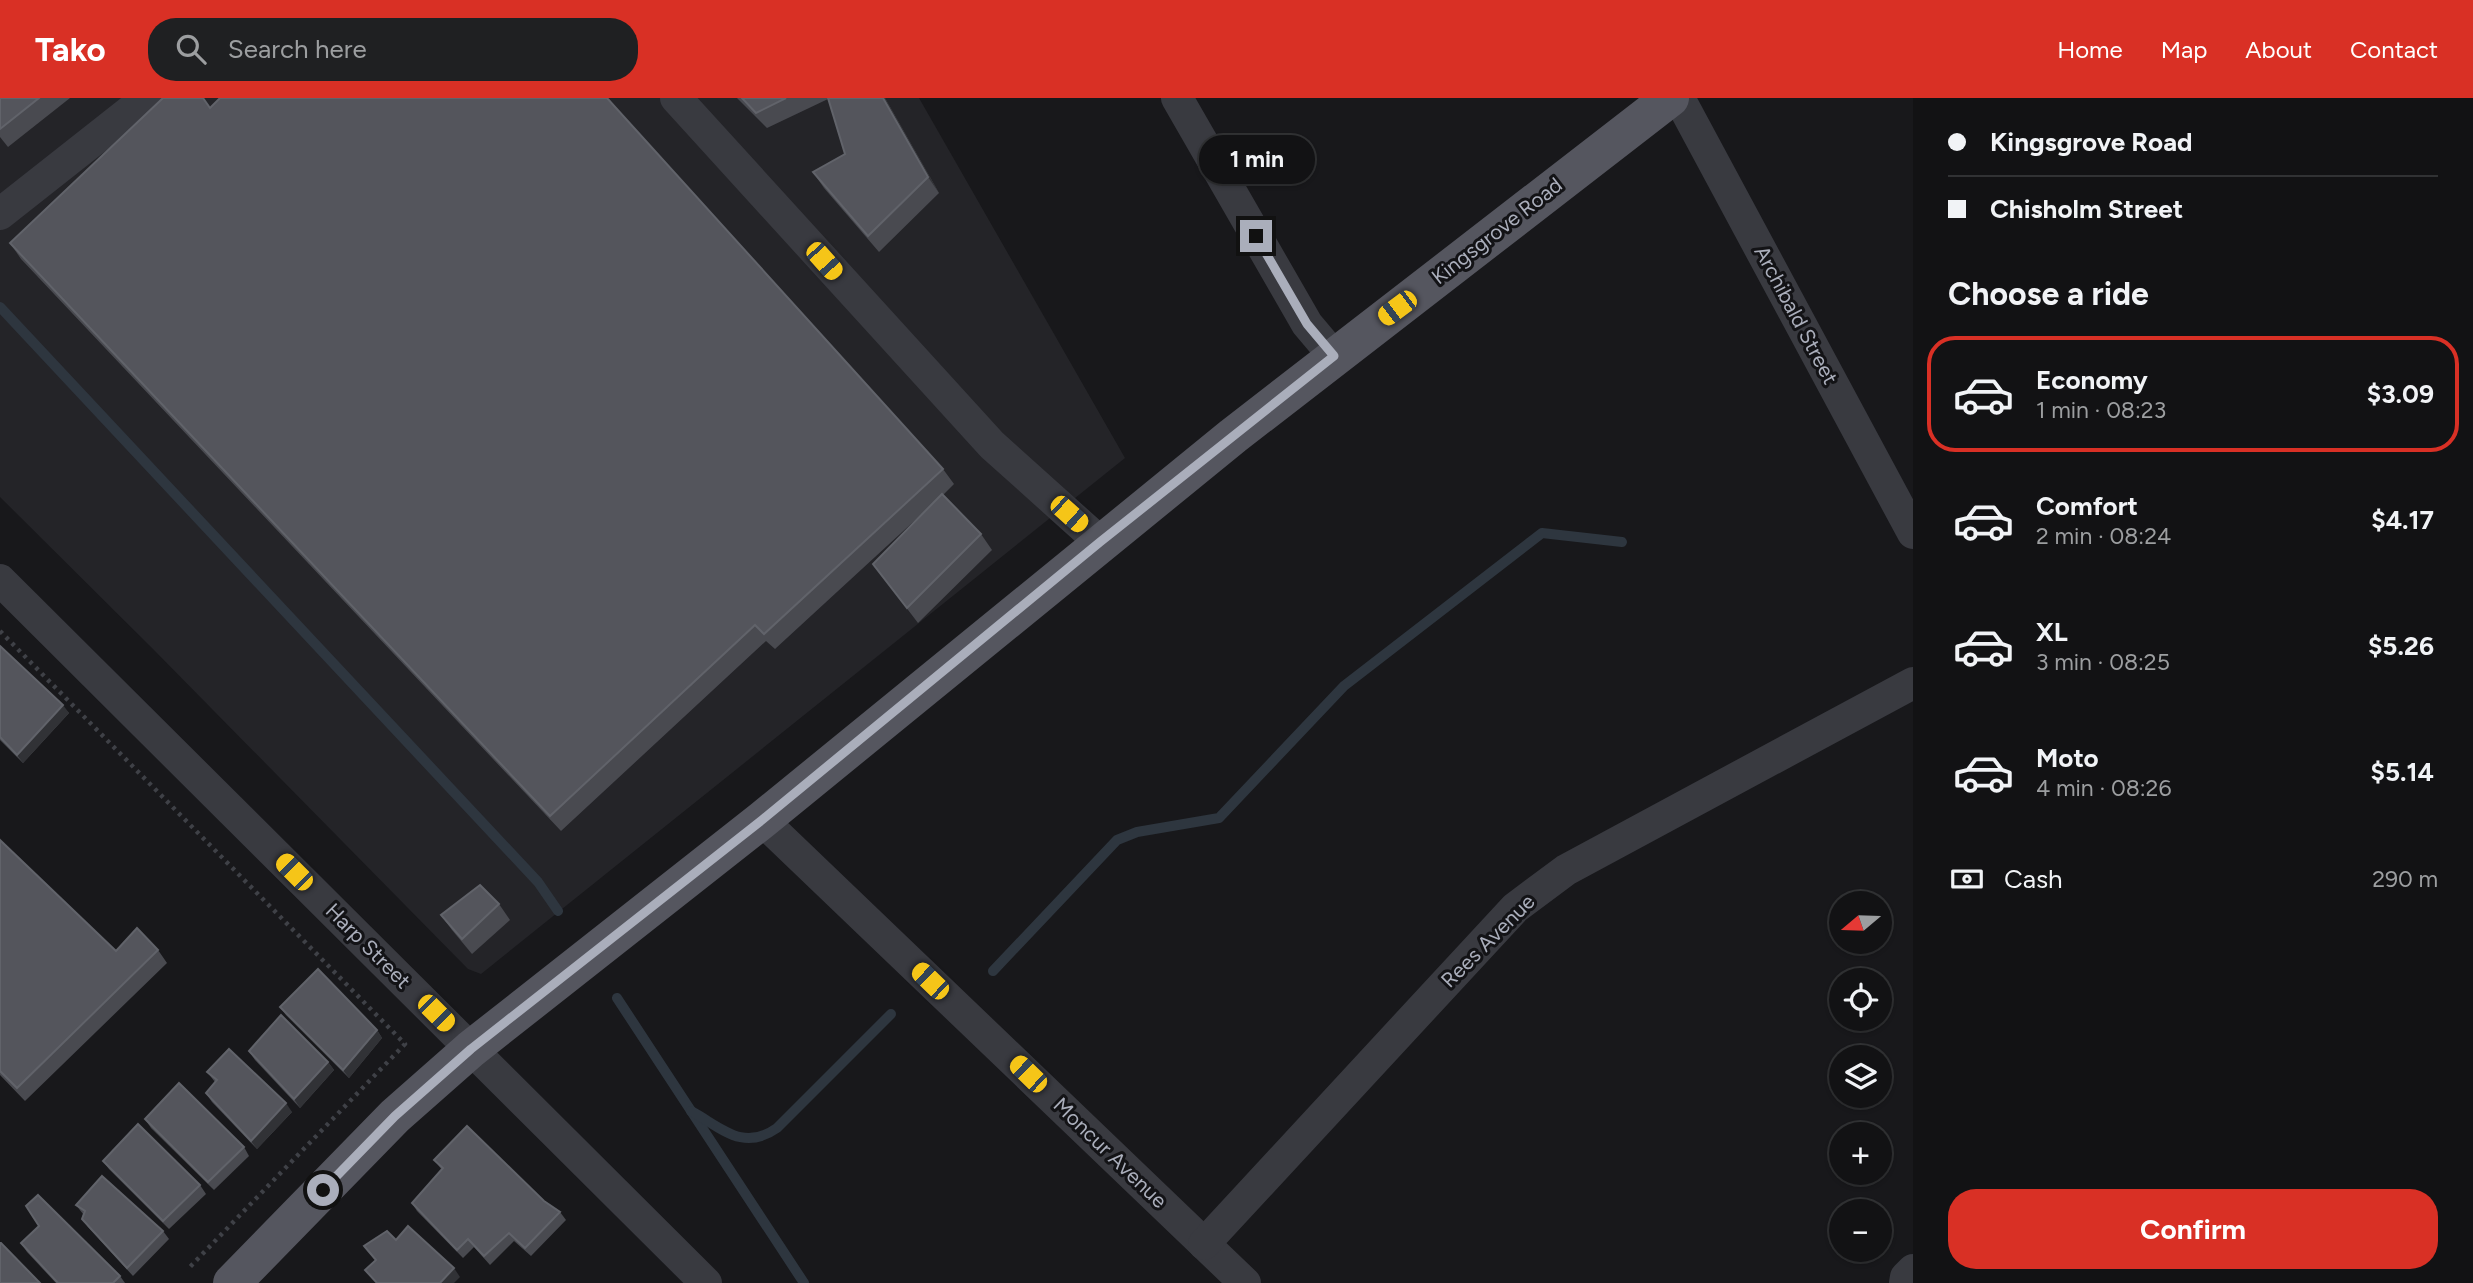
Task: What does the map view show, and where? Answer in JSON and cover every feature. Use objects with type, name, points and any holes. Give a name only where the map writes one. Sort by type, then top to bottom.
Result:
[{"type":"main road","name":"Kingsgrove Road","points":[[232,1283],[395,1116],[471,1049],[762,820],[1100,542],[1334,356],[1670,98]]},
{"type":"street","points":[[0,214],[148,98]]},
{"type":"street","points":[[676,98],[992,445],[1100,542]]},
{"type":"street","points":[[1177,98],[1307,324],[1334,356]]},
{"type":"street","name":"Archibald Street","points":[[1679,98],[1913,533]]},
{"type":"street","name":"Harp Street","points":[[0,580],[706,1283]]},
{"type":"street","name":"Rees Avenue","points":[[1204,1244],[1516,908],[1566,870],[1913,683]]},
{"type":"street","name":"Moncur Avenue","points":[[762,820],[1245,1283]]},
{"type":"street","points":[[1905,1283],[1906,1277],[1913,1270]]},
{"type":"path","points":[[0,631],[405,1044],[187,1270]]},
{"type":"shaded area","points":[[0,98],[919,98],[1125,458],[481,974],[468,969],[0,497]]},
{"type":"building","points":[[0,98],[39,98],[0,129]]},
{"type":"building","points":[[163,98],[203,98],[210,108],[220,98],[607,98],[943,469],[764,634],[755,625],[550,816],[10,243]]},
{"type":"building","points":[[742,98],[786,98],[756,113]]},
{"type":"building","points":[[828,98],[883,98],[928,177],[868,236],[813,172],[845,154]]},
{"type":"building","points":[[942,494],[981,534],[907,608],[873,564]]},
{"type":"building","points":[[0,646],[63,705],[17,755],[0,737]]},
{"type":"building","points":[[0,840],[116,951],[137,928],[158,950],[17,1088],[0,1071]]},
{"type":"building","points":[[480,885],[499,904],[462,939],[441,915]]},
{"type":"building","points":[[318,969],[377,1030],[343,1070],[280,1007]]},
{"type":"building","points":[[281,1015],[328,1062],[294,1099],[249,1051]]},
{"type":"building","points":[[229,1049],[286,1103],[251,1141],[206,1093],[217,1080],[207,1072]]},
{"type":"building","points":[[179,1083],[244,1147],[208,1182],[145,1119]]},
{"type":"building","points":[[138,1124],[200,1185],[163,1221],[103,1161]]},
{"type":"building","points":[[467,1126],[544,1201],[560,1212],[525,1248],[509,1233],[484,1256],[468,1239],[457,1250],[412,1203],[443,1168],[434,1160]]},
{"type":"building","points":[[102,1176],[163,1231],[127,1268],[82,1219],[85,1211],[76,1205]]},
{"type":"building","points":[[38,1195],[120,1276],[113,1283],[58,1283],[21,1243],[39,1226],[26,1206]]},
{"type":"building","points":[[408,1226],[454,1268],[440,1283],[377,1283],[365,1270],[376,1260],[364,1246],[387,1231],[396,1240]]},
{"type":"building","points":[[1,1243],[40,1283],[0,1283]]},
{"type":"waterway","points":[[0,307],[538,882],[558,911]]},
{"type":"waterway","points":[[993,971],[1117,840],[1137,832],[1219,818],[1344,686],[1542,533],[1622,542]]},
{"type":"waterway","points":[[617,998],[804,1283]]},
{"type":"waterway","points":[[691,1111],[733,1135],[743,1138],[765,1135],[777,1128],[891,1014]]},
{"type":"route","points":[[323,1190],[395,1116],[471,1049],[762,820],[1100,542],[1334,356],[1307,324],[1256,236]]}]
